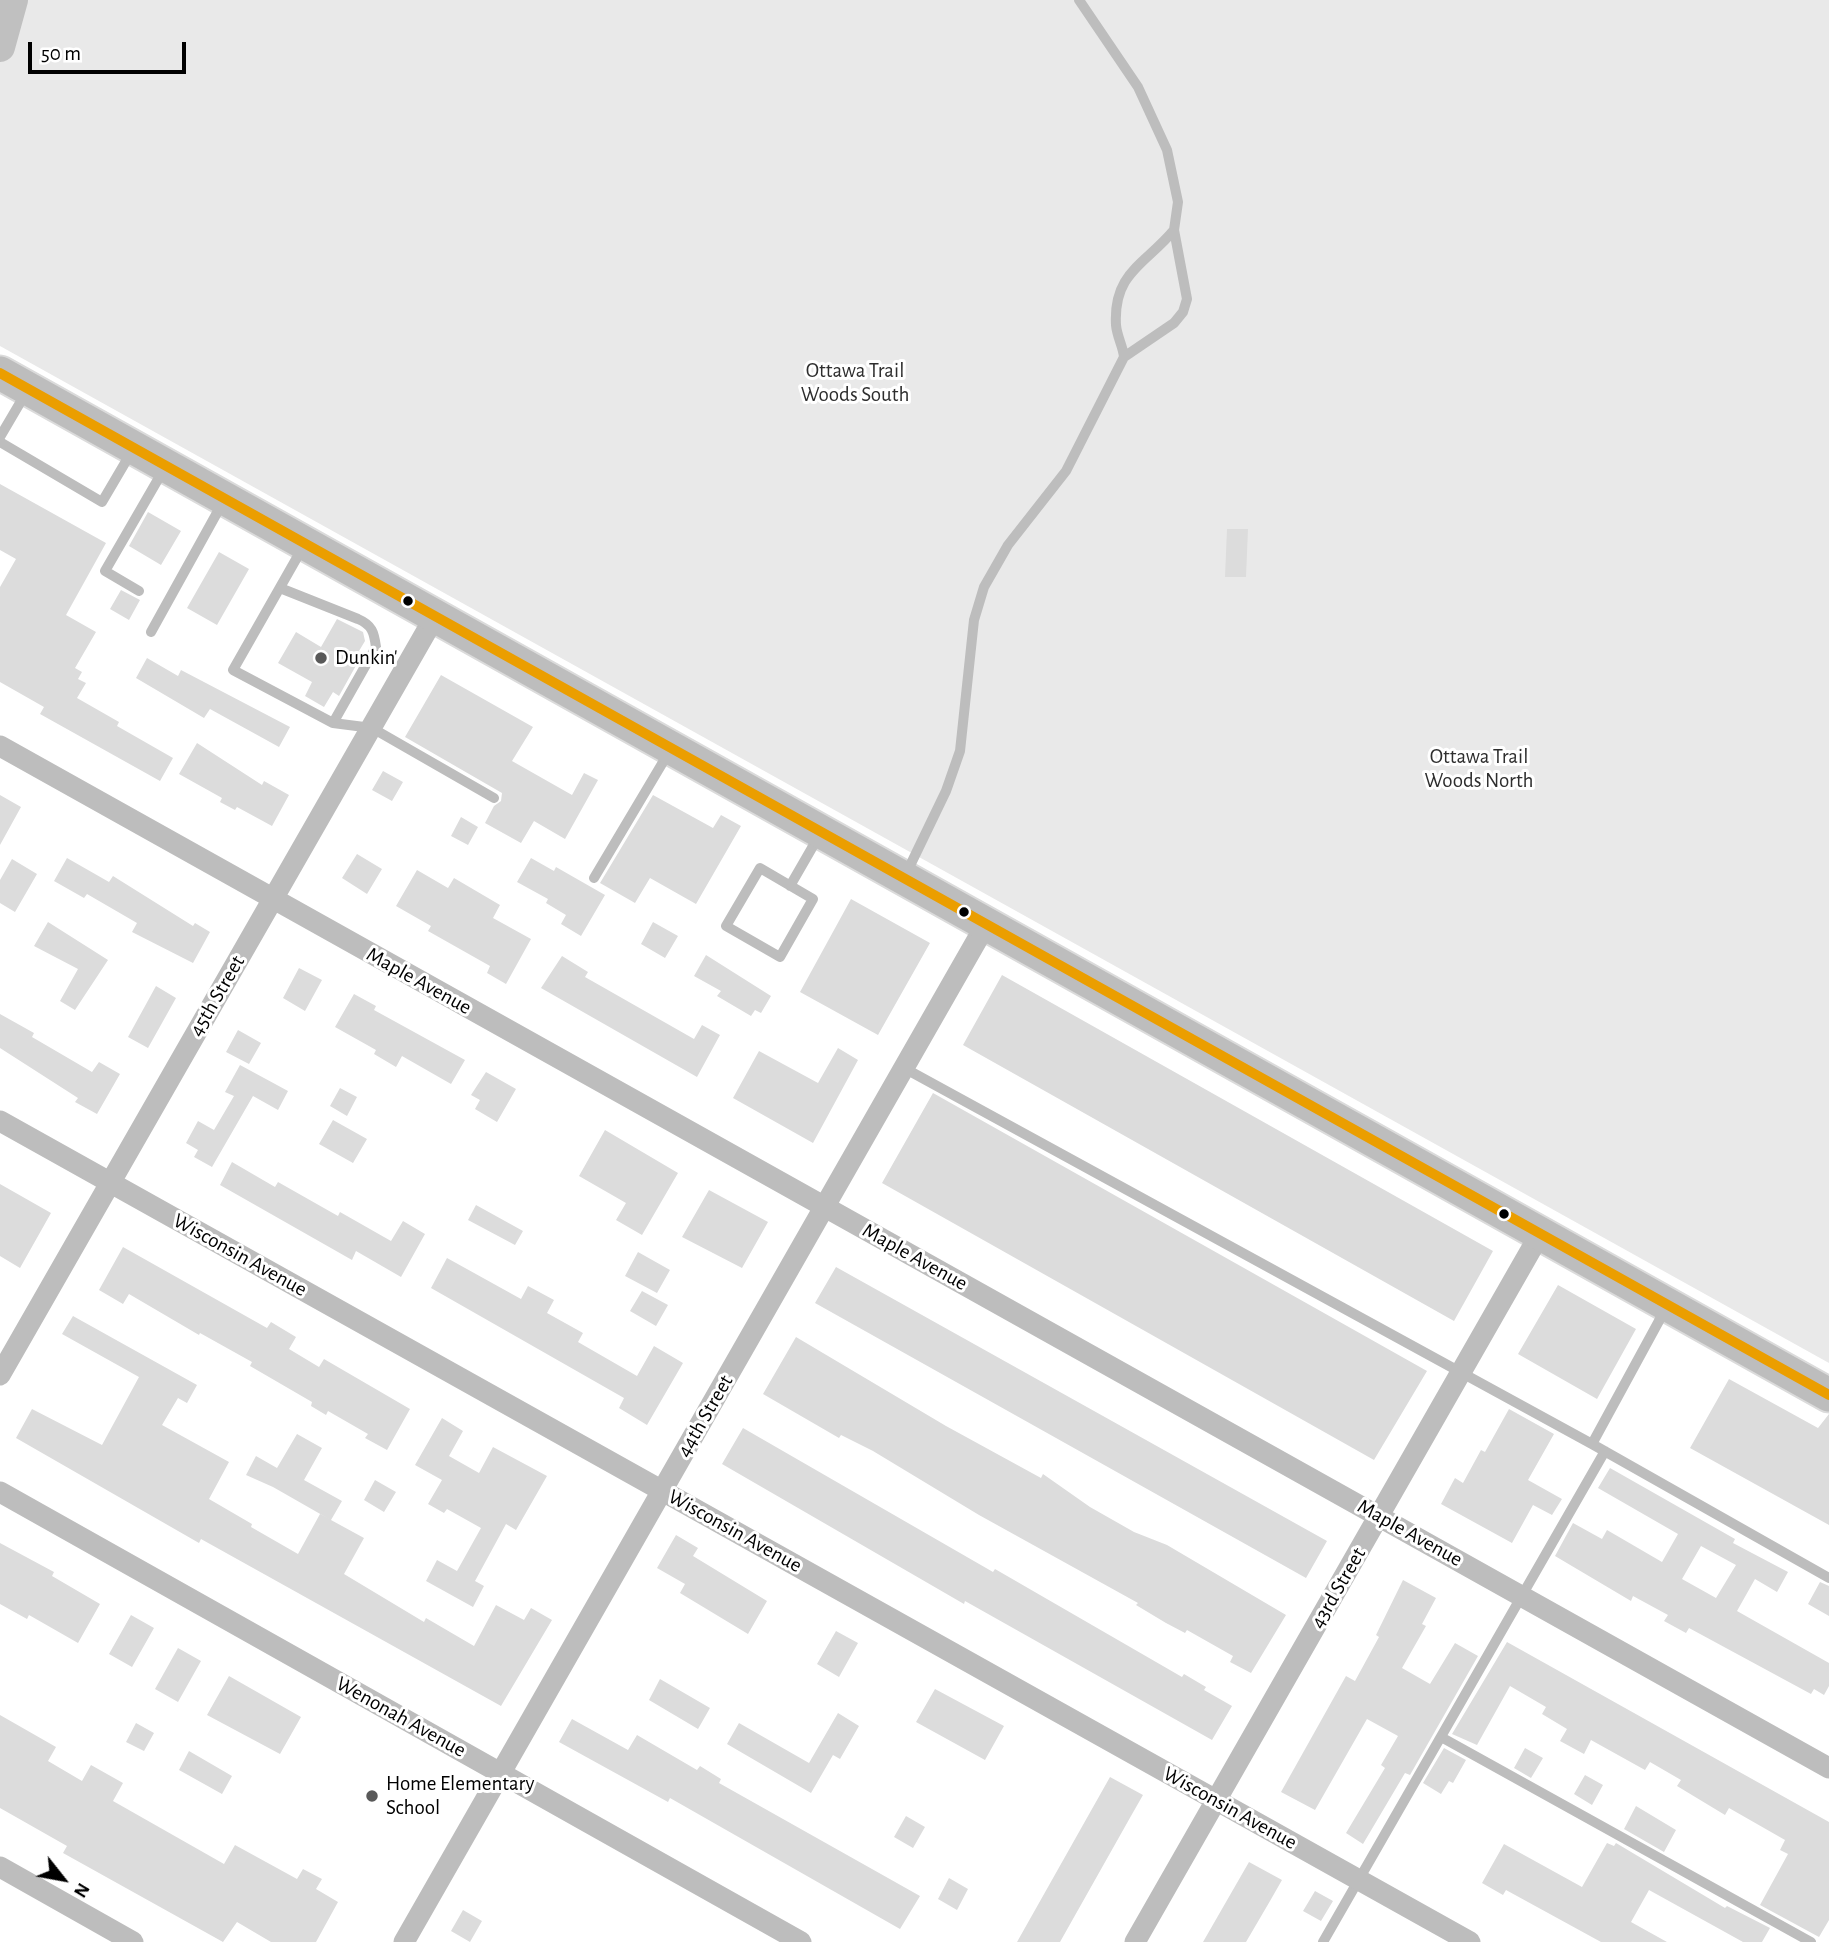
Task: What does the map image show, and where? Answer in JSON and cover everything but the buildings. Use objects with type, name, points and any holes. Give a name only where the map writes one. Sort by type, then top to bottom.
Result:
[{"type":"main road","points":[[0,47],[13,0]]},
{"type":"main road","points":[[14,381],[820,834],[1829,1395]]},
{"type":"street","name":"45th Street","points":[[0,1375],[434,618]]},
{"type":"street","name":"Maple Avenue","points":[[0,746],[1829,1768]]},
{"type":"street","name":"44th Street","points":[[404,1942],[985,926]]},
{"type":"street","name":"Wisconsin Avenue","points":[[0,1121],[1471,1942]]},
{"type":"street","name":"43rd Street","points":[[1135,1942],[1540,1234]]},
{"type":"street","name":"Wenonah Avenue","points":[[0,1492],[801,1942]]},
{"type":"street","points":[[0,1867],[134,1942]]},
{"type":"lane","points":[[903,880],[946,791],[960,751],[974,620],[984,587],[1008,545],[1066,471],[1124,357],[1174,323],[1183,312],[1186,285],[1174,230],[1178,202],[1167,150],[1138,87],[1079,0]]},
{"type":"lane","points":[[1124,357],[1116,321],[1119,291],[1135,266],[1174,230]]},
{"type":"lane","points":[[0,437],[14,381]]},
{"type":"lane","points":[[0,442],[102,502],[133,448]]},
{"type":"lane","points":[[139,591],[106,571],[165,466]]},
{"type":"lane","points":[[150,632],[224,499]]},
{"type":"lane","points":[[305,545],[233,670],[333,723],[372,728],[494,798]]},
{"type":"lane","points":[[280,588],[358,618],[368,624],[374,634],[376,647],[333,723]]},
{"type":"lane","points":[[594,878],[670,750]]},
{"type":"lane","points":[[790,886],[820,834]]},
{"type":"lane","points":[[760,868],[790,886],[813,899],[780,957],[726,926],[760,868]]},
{"type":"lane","points":[[904,1068],[1605,1451],[1829,1578]]},
{"type":"lane","points":[[1592,1444],[1668,1306]]},
{"type":"lane","points":[[1323,1942],[1605,1451]]},
{"type":"lane","points":[[1441,1737],[1811,1942]]},
{"type":"green space","points":[[0,0],[1829,0],[1829,1363],[0,346]]},
{"type":"transit line","points":[[0,373],[1829,1395]]},
{"type":"place","name":"Dunkin'","points":[[321,658]]},
{"type":"place","name":"Home Elementary School","points":[[372,1796]]},
{"type":"park label","name":"Ottawa Trail Woods South","points":[[855,383]]},
{"type":"park label","name":"Ottawa Trail Woods North","points":[[1479,769]]}]
